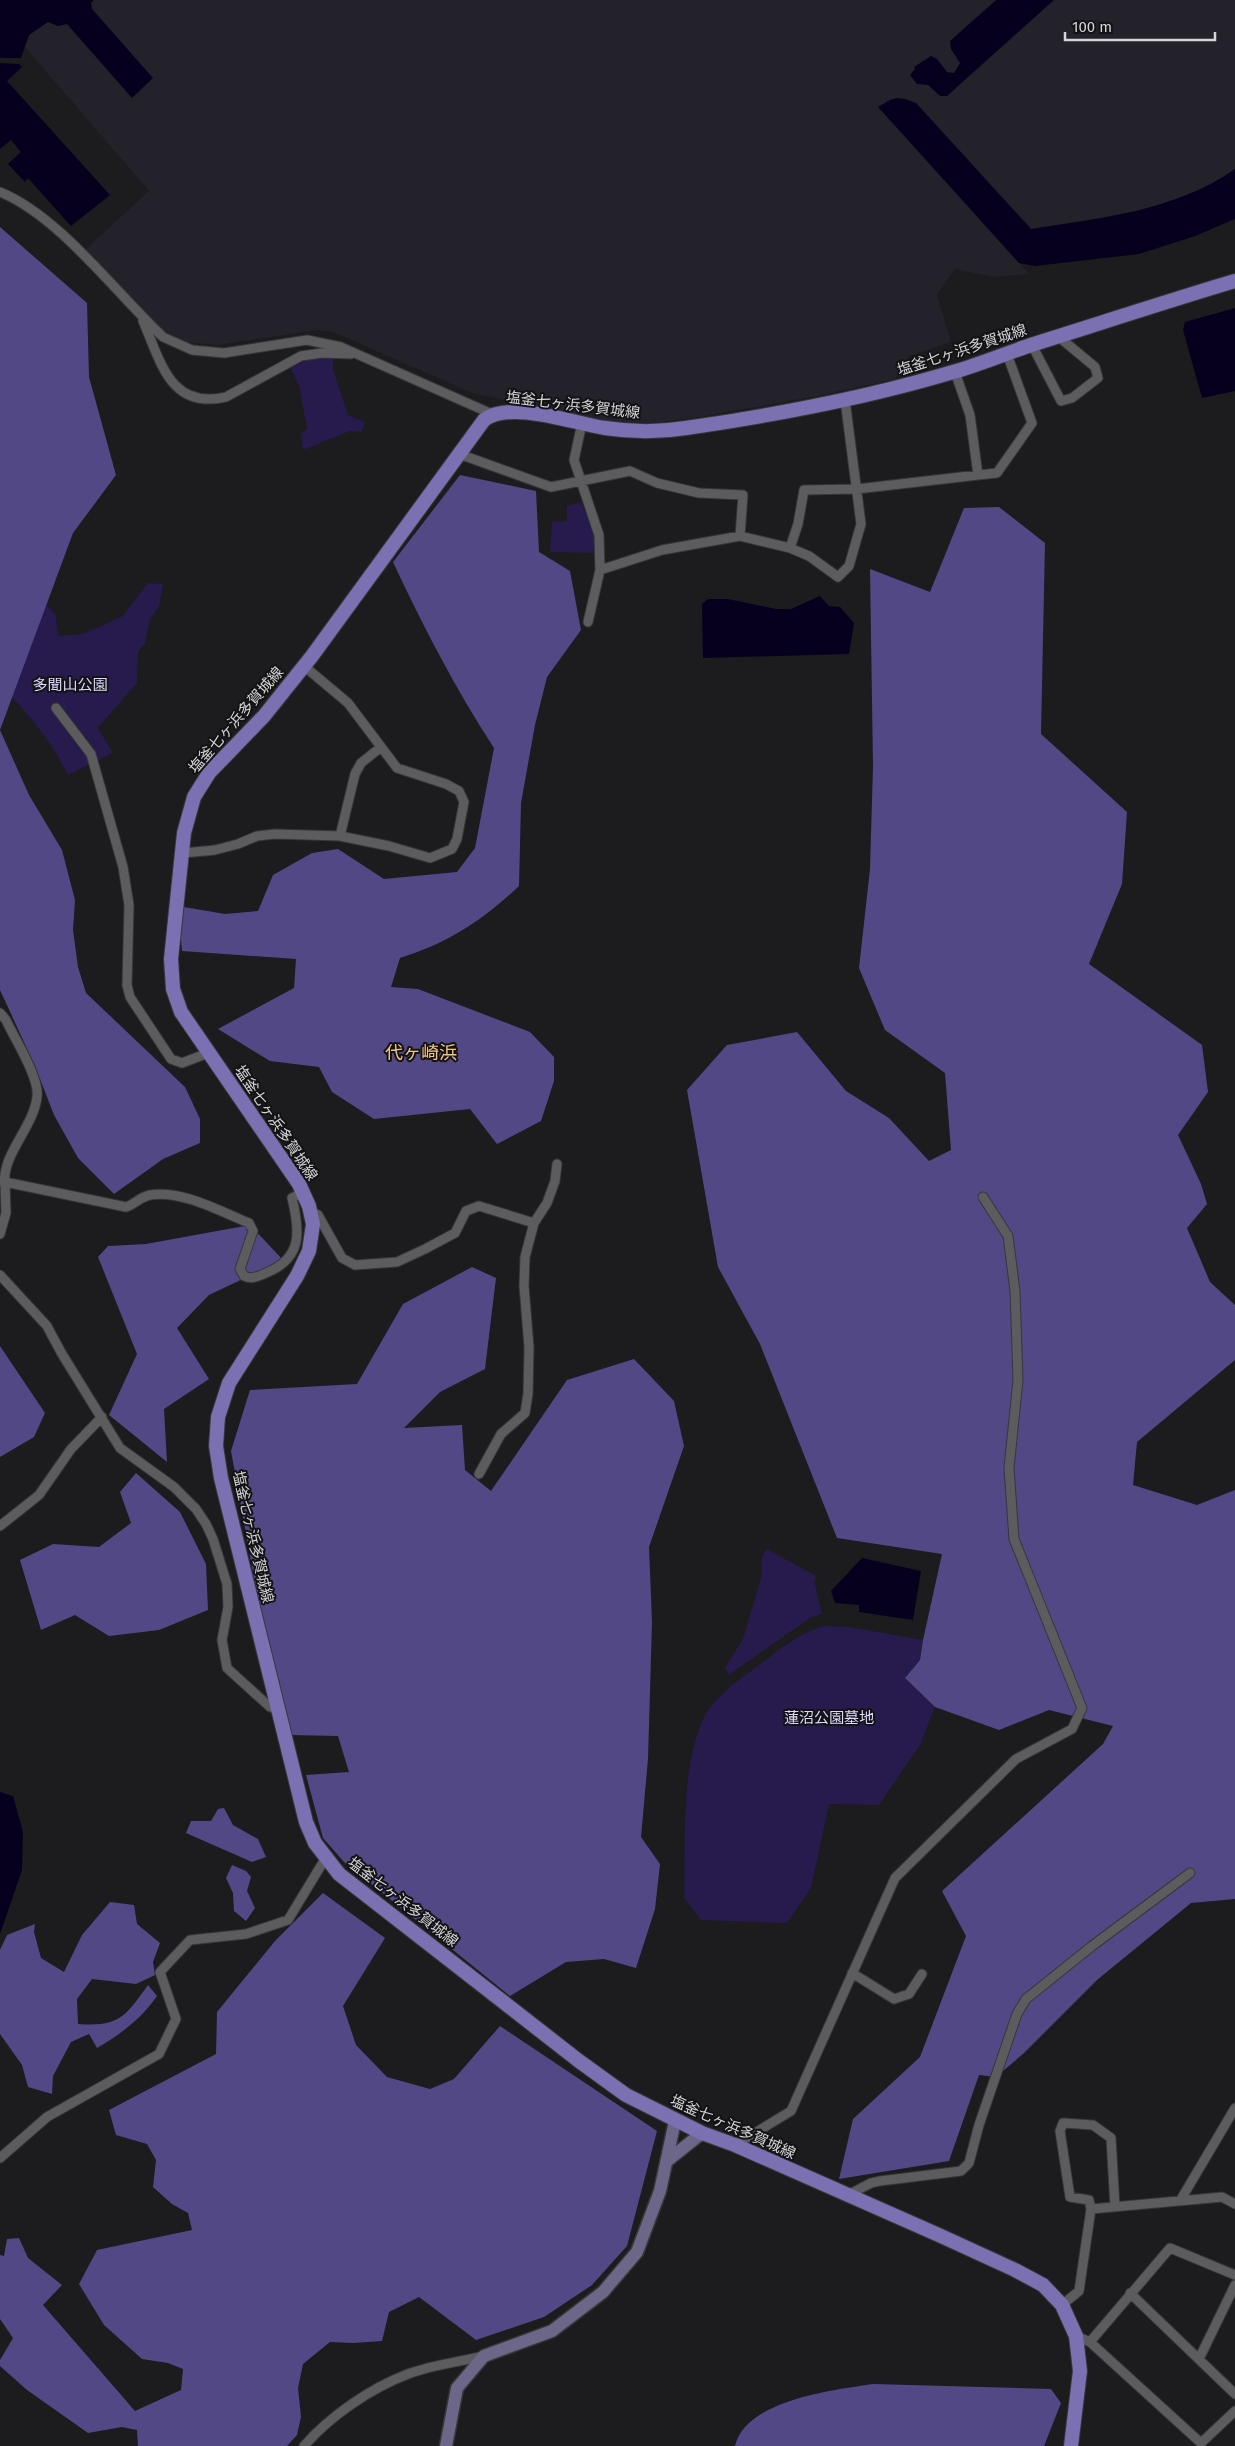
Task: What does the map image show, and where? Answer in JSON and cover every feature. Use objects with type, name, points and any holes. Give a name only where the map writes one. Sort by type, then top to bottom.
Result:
[{"type":"main road","name":"塩釜七ヶ浜多賀城線","points":[[1071,2446],[1080,2371],[1076,2336],[1062,2305],[1043,2285],[848,2195],[702,2133],[626,2095],[579,2062],[339,1874],[325,1859],[315,1844],[306,1822],[221,1478],[216,1432],[224,1394],[236,1369],[304,1263],[312,1238],[313,1224],[304,1192],[181,1012],[173,989],[171,959],[188,816],[200,786],[215,767],[264,716],[304,666],[484,420],[492,414],[504,411],[638,430],[684,429],[845,400],[955,372],[1032,345],[1235,282]]},
{"type":"street","points":[[0,192],[38,214],[91,262],[140,316],[163,337],[192,350],[224,353],[307,340],[341,346],[492,414]]},
{"type":"street","points":[[140,316],[170,381],[181,392],[197,400],[213,400],[226,397],[300,356],[322,353],[359,355]]},
{"type":"street","points":[[1032,345],[1061,401],[1072,398],[1098,378],[1095,367],[1059,337]]},
{"type":"street","points":[[790,548],[798,524],[804,490],[857,489],[997,473],[1032,423],[1007,354]]},
{"type":"street","points":[[955,372],[970,416],[978,475]]},
{"type":"street","points":[[600,570],[662,550],[740,536],[790,548],[809,556],[838,577],[849,566],[858,540],[861,524],[845,400]]},
{"type":"street","points":[[582,423],[574,460],[599,535],[600,570],[588,622]]},
{"type":"street","points":[[459,454],[551,487],[630,471],[657,482],[699,493],[743,495],[740,536]]},
{"type":"street","points":[[183,853],[215,850],[258,836],[275,834],[340,836],[389,846],[430,858],[452,849],[457,839],[464,802],[459,791],[446,784],[397,768],[348,703],[304,666]]},
{"type":"street","points":[[56,708],[91,754],[123,867],[129,905],[126,985],[130,997],[171,1059],[182,1063],[208,1054]]},
{"type":"street","points":[[340,836],[355,774],[361,763],[380,747]]},
{"type":"street","points":[[0,1234],[6,1213],[2,1182],[13,1152],[29,1124],[38,1097],[36,1083],[2,1018]]},
{"type":"street","points":[[479,1474],[501,1434],[525,1413],[528,1394],[528,1356],[524,1286],[525,1257],[534,1222],[547,1203],[555,1181],[557,1164]]},
{"type":"street","points":[[2,1182],[126,1207],[140,1198],[169,1194],[249,1223],[253,1231],[240,1264],[241,1273],[250,1279],[272,1271],[286,1262],[293,1254],[297,1239],[297,1220],[292,1198],[304,1192]]},
{"type":"street","points":[[735,2146],[791,2111],[895,1878],[1016,1759],[1072,1729],[1082,1708],[1014,1538],[1010,1468],[1018,1380],[1015,1291],[1008,1236],[983,1197]]},
{"type":"street","points":[[310,1212],[318,1215],[342,1258],[355,1265],[398,1262],[455,1233],[466,1211],[479,1206],[534,1222]]},
{"type":"street","points":[[0,1275],[47,1326],[62,1354],[120,1448],[174,1487],[196,1509],[206,1524],[216,1548],[227,1584],[228,1607],[222,1640],[227,1668],[270,1707],[277,1708]]},
{"type":"street","points":[[0,1526],[39,1495],[71,1449],[102,1416]]},
{"type":"street","points":[[0,2158],[47,2117],[159,2054],[176,2020],[160,1972],[190,1940],[246,1934],[288,1920],[325,1859]]},
{"type":"street","points":[[848,2195],[871,2183],[961,2171],[965,2168],[969,2163],[979,2125],[1017,2014],[1026,1999],[1092,1946],[1190,1873]]},
{"type":"street","points":[[852,1973],[894,1999],[908,1994],[922,1974]]},
{"type":"street","points":[[1180,2201],[1235,2108]]},
{"type":"street","points":[[304,2446],[342,2412],[377,2389],[408,2374],[484,2356],[552,2331],[603,2292],[638,2252],[660,2191],[668,2161],[675,2120]]},
{"type":"street","points":[[1062,2305],[1079,2291],[1091,2209],[1089,2200],[1070,2197],[1060,2131],[1063,2123],[1093,2125],[1111,2138],[1115,2207]]},
{"type":"street","points":[[668,2161],[702,2133]]},
{"type":"street","points":[[1091,2209],[1222,2197],[1234,2201]]},
{"type":"street","points":[[1090,2342],[1170,2248],[1235,2275]]},
{"type":"street","points":[[1198,2359],[1235,2285]]},
{"type":"street","points":[[1130,2293],[1235,2394]]},
{"type":"street","points":[[1076,2336],[1090,2342],[1201,2443],[1235,2411]]},
{"type":"street","points":[[446,2446],[457,2388],[484,2356]]},
{"type":"shaded area","points":[[0,0],[94,0],[91,3],[92,9],[153,78],[132,98],[67,24],[58,26],[48,22],[29,35],[21,58],[0,58]]},
{"type":"shaded area","points":[[94,0],[1235,0],[1235,169],[1215,183],[1200,190],[1147,210],[1031,229],[916,103],[984,224],[1029,274],[994,277],[955,269],[937,294],[951,342],[909,356],[895,379],[817,396],[693,418],[650,423],[606,421],[472,393],[333,332],[317,330],[217,345],[186,342],[165,334],[85,250],[149,191],[25,47],[29,35],[48,21],[57,26],[67,24],[132,97],[152,78],[92,9],[91,3]]},
{"type":"shaded area","points":[[996,0],[1054,0],[947,96],[940,96],[928,85],[917,84],[910,75],[915,69],[914,67],[931,56],[937,59],[947,72],[954,73],[960,63],[951,49],[950,41]]},
{"type":"shaded area","points":[[0,63],[19,64],[22,67],[7,81],[110,195],[71,226],[28,178],[25,182],[8,164],[21,152],[11,140],[0,149]]},
{"type":"shaded area","points":[[897,98],[916,103],[1031,229],[1137,211],[1163,204],[1188,195],[1235,169],[1235,219],[1195,236],[1139,254],[1035,266],[1019,263],[878,107]]},
{"type":"shaded area","points":[[0,227],[87,303],[89,377],[116,475],[73,533],[0,730]]},
{"type":"shaded area","points":[[1235,308],[1235,391],[1202,398],[1183,330],[1185,322]]},
{"type":"shaded area","points":[[460,475],[536,491],[539,552],[570,571],[581,630],[547,677],[535,725],[521,803],[519,886],[492,910],[464,929],[434,945],[400,958],[391,987],[418,989],[530,1032],[554,1057],[554,1081],[541,1121],[497,1144],[470,1109],[374,1119],[332,1092],[319,1067],[270,1061],[218,1029],[294,988],[296,959],[182,951],[178,906],[225,914],[258,911],[273,875],[312,853],[338,849],[384,879],[457,872],[475,848],[494,748],[440,656],[393,562]]},
{"type":"shaded area","points":[[999,507],[1045,543],[1041,734],[1127,812],[1122,884],[1089,964],[1202,1045],[1208,1092],[1178,1135],[1201,1184],[1207,1204],[1187,1228],[1210,1282],[1235,1305],[1235,1360],[1137,1442],[1133,1485],[1197,1505],[1235,1490],[1235,1899],[1191,1903],[1097,1980],[1024,2053],[996,2077],[979,2075],[949,2161],[839,2179],[853,2119],[920,2057],[966,1936],[942,1891],[1103,1744],[1113,1726],[1049,1710],[999,1730],[935,1707],[905,1678],[920,1660],[942,1554],[837,1538],[760,1344],[718,1267],[687,1090],[727,1045],[797,1032],[846,1091],[889,1118],[929,1161],[951,1150],[945,1073],[885,1030],[859,968],[870,869],[873,766],[870,569],[930,592],[964,508]]},
{"type":"shaded area","points":[[820,596],[829,606],[840,607],[854,623],[849,654],[703,658],[702,604],[708,599],[728,599],[776,609],[791,609]]},
{"type":"shaded area","points":[[0,730],[29,795],[62,850],[75,900],[73,930],[78,967],[86,993],[185,1087],[200,1119],[200,1143],[163,1159],[114,1194],[78,1158],[54,1115],[35,1066],[0,990]]},
{"type":"shaded area","points":[[250,1225],[283,1260],[209,1295],[177,1328],[209,1379],[164,1409],[167,1462],[109,1415],[137,1354],[98,1257],[108,1246],[146,1244]]},
{"type":"shaded area","points":[[472,1267],[496,1278],[485,1369],[440,1392],[404,1428],[462,1425],[465,1470],[491,1491],[567,1380],[634,1359],[674,1401],[684,1446],[649,1547],[652,1622],[648,1759],[641,1837],[660,1864],[655,1909],[636,1968],[604,1959],[566,1962],[510,1996],[344,1862],[323,1838],[306,1775],[349,1772],[338,1736],[290,1735],[268,1655],[231,1451],[250,1390],[357,1384],[403,1304]]},
{"type":"shaded area","points":[[0,1346],[45,1413],[34,1437],[0,1457]]},
{"type":"shaded area","points":[[136,1473],[180,1512],[206,1564],[208,1610],[159,1630],[109,1636],[75,1615],[41,1630],[20,1560],[53,1544],[99,1547],[131,1523],[120,1492]]},
{"type":"shaded area","points":[[862,1558],[921,1571],[913,1620],[859,1612],[859,1605],[835,1603],[831,1591]]},
{"type":"shaded area","points":[[0,1792],[13,1796],[23,1832],[22,1870],[0,1934]]},
{"type":"shaded area","points":[[224,1808],[233,1825],[258,1839],[266,1857],[252,1862],[186,1833],[191,1821],[211,1821],[218,1809]]},
{"type":"shaded area","points":[[232,1865],[246,1871],[251,1877],[247,1891],[255,1908],[246,1921],[234,1911],[233,1893],[226,1878]]},
{"type":"shaded area","points":[[323,1893],[385,1938],[343,2006],[356,2045],[387,2077],[430,2089],[454,2079],[500,2026],[657,2131],[627,2246],[592,2285],[544,2317],[476,2340],[419,2297],[389,2312],[382,2341],[330,2342],[303,2364],[298,2388],[301,2417],[297,2435],[287,2446],[138,2446],[137,2430],[122,2427],[88,2433],[27,2390],[0,2366],[0,2360],[13,2338],[0,2319],[0,2255],[4,2256],[7,2239],[19,2238],[28,2258],[62,2285],[43,2305],[135,2411],[181,2390],[183,2369],[168,2363],[142,2359],[104,2325],[79,2284],[97,2250],[192,2230],[188,2213],[172,2204],[153,2187],[156,2160],[147,2144],[116,2135],[109,2110],[216,2054],[217,2012],[275,1941]]},
{"type":"shaded area","points":[[110,1902],[134,1905],[137,1924],[160,1943],[153,1962],[155,1975],[136,1984],[92,1979],[77,1999],[78,2024],[103,2024],[120,2018],[133,2005],[148,1985],[157,1996],[130,2025],[97,2048],[89,2034],[71,2042],[53,2076],[52,2094],[28,2087],[22,2065],[0,2034],[0,1950],[7,1935],[35,1924],[34,1932],[41,1958],[64,1972],[82,1935]]},
{"type":"shaded area","points":[[873,2384],[1051,2389],[1061,2403],[1044,2446],[735,2446],[742,2430],[756,2418],[773,2408],[815,2394]]},
{"type":"green space","points":[[311,358],[333,358],[333,369],[348,415],[365,422],[362,432],[350,431],[303,450],[301,434],[307,429],[299,385],[290,368]]},
{"type":"green space","points":[[581,502],[593,529],[595,553],[550,552],[552,522],[567,521],[567,506]]},
{"type":"green space","name":"多聞山公園","points":[[148,583],[163,584],[159,607],[150,619],[145,643],[138,652],[137,683],[98,728],[113,753],[68,775],[38,727],[0,684],[38,596],[55,614],[59,636],[83,634],[123,616]]},
{"type":"green space","points":[[767,1549],[816,1576],[814,1581],[822,1614],[810,1618],[729,1675],[725,1668],[743,1639],[762,1575],[762,1556]]},
{"type":"green space","name":"蓮沼公園墓地","points":[[824,1626],[849,1627],[923,1640],[920,1660],[905,1678],[935,1707],[920,1745],[879,1805],[829,1804],[811,1888],[787,1923],[701,1920],[684,1897],[687,1784],[696,1740],[703,1720],[720,1696],[735,1683],[790,1642],[814,1629]]},
{"type":"district","name":"代ヶ崎浜","points":[[421,1053]]}]
